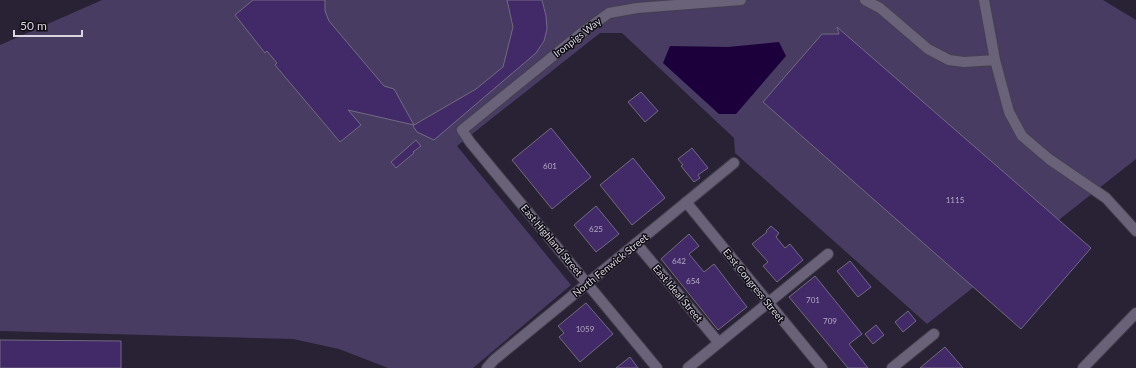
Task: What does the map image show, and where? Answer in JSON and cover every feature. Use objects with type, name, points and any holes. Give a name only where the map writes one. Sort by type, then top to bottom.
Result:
[{"type":"street","name":"Ironpigs Way","points":[[462,130],[584,31],[609,13],[637,8],[740,0]]},
{"type":"street","points":[[866,0],[880,8],[928,49],[948,60],[964,62],[995,60]]},
{"type":"street","points":[[984,0],[995,60],[1009,112],[1022,136],[1049,159],[1106,198],[1136,231]]},
{"type":"street","name":"East Highland Street","points":[[462,130],[658,368]]},
{"type":"street","name":"North Fenwick Street","points":[[487,368],[494,360],[734,164]]},
{"type":"street","name":"East Congress Street","points":[[686,202],[822,368]]},
{"type":"street","name":"East Ideal Street","points":[[636,243],[719,343]]},
{"type":"street","points":[[688,368],[828,254]]},
{"type":"street","points":[[1083,368],[1136,312]]},
{"type":"street","points":[[892,368],[934,334]]},
{"type":"shaded area","points":[[102,0],[1103,0],[1136,20],[1136,159],[927,324],[735,153],[734,138],[622,33],[600,33],[457,146],[571,285],[473,368],[388,368],[339,349],[293,339],[0,331],[0,45]]},
{"type":"shaded area","points":[[779,42],[786,56],[736,114],[719,114],[663,63],[670,46],[728,47]]},
{"type":"building","points":[[253,0],[325,0],[325,11],[329,21],[384,86],[394,89],[414,125],[348,110],[361,125],[340,142],[275,65],[277,63],[267,51],[265,53],[235,15]]},
{"type":"building","points":[[507,0],[542,0],[546,16],[547,29],[544,41],[536,53],[434,140],[417,132],[413,126],[476,89],[503,67],[513,27]]},
{"type":"building","points":[[837,27],[1091,248],[1021,329],[763,102],[822,34],[839,34]]},
{"type":"building","points":[[641,92],[658,111],[645,122],[628,102]]},
{"type":"building","points":[[551,128],[591,177],[552,209],[512,160]]},
{"type":"building","points":[[416,140],[421,146],[396,168],[391,162]]},
{"type":"building","points":[[692,148],[708,168],[698,175],[700,178],[694,182],[681,166],[683,165],[678,159]]},
{"type":"building","points":[[633,158],[665,198],[632,225],[600,185]]},
{"type":"building","points":[[596,206],[619,234],[596,252],[574,225]]},
{"type":"building","points":[[771,226],[779,233],[776,237],[785,248],[790,244],[803,260],[777,282],[763,266],[768,262],[752,244],[767,232],[766,231]]},
{"type":"building","points":[[689,234],[699,246],[689,254],[704,272],[714,264],[747,307],[718,330],[661,259]]},
{"type":"building","points":[[850,261],[871,287],[858,297],[837,271]]},
{"type":"building","points":[[815,276],[862,334],[849,344],[868,368],[848,368],[789,297]]},
{"type":"building","points":[[586,303],[613,334],[580,362],[559,337],[564,333],[558,326]]},
{"type":"building","points":[[908,311],[916,321],[903,332],[895,322]]},
{"type":"building","points":[[876,325],[884,335],[873,344],[865,334]]},
{"type":"building","points":[[0,340],[121,341],[121,368],[0,368]]},
{"type":"building","points":[[945,347],[963,368],[920,368],[933,357]]},
{"type":"building","points":[[630,357],[638,368],[616,368]]}]
